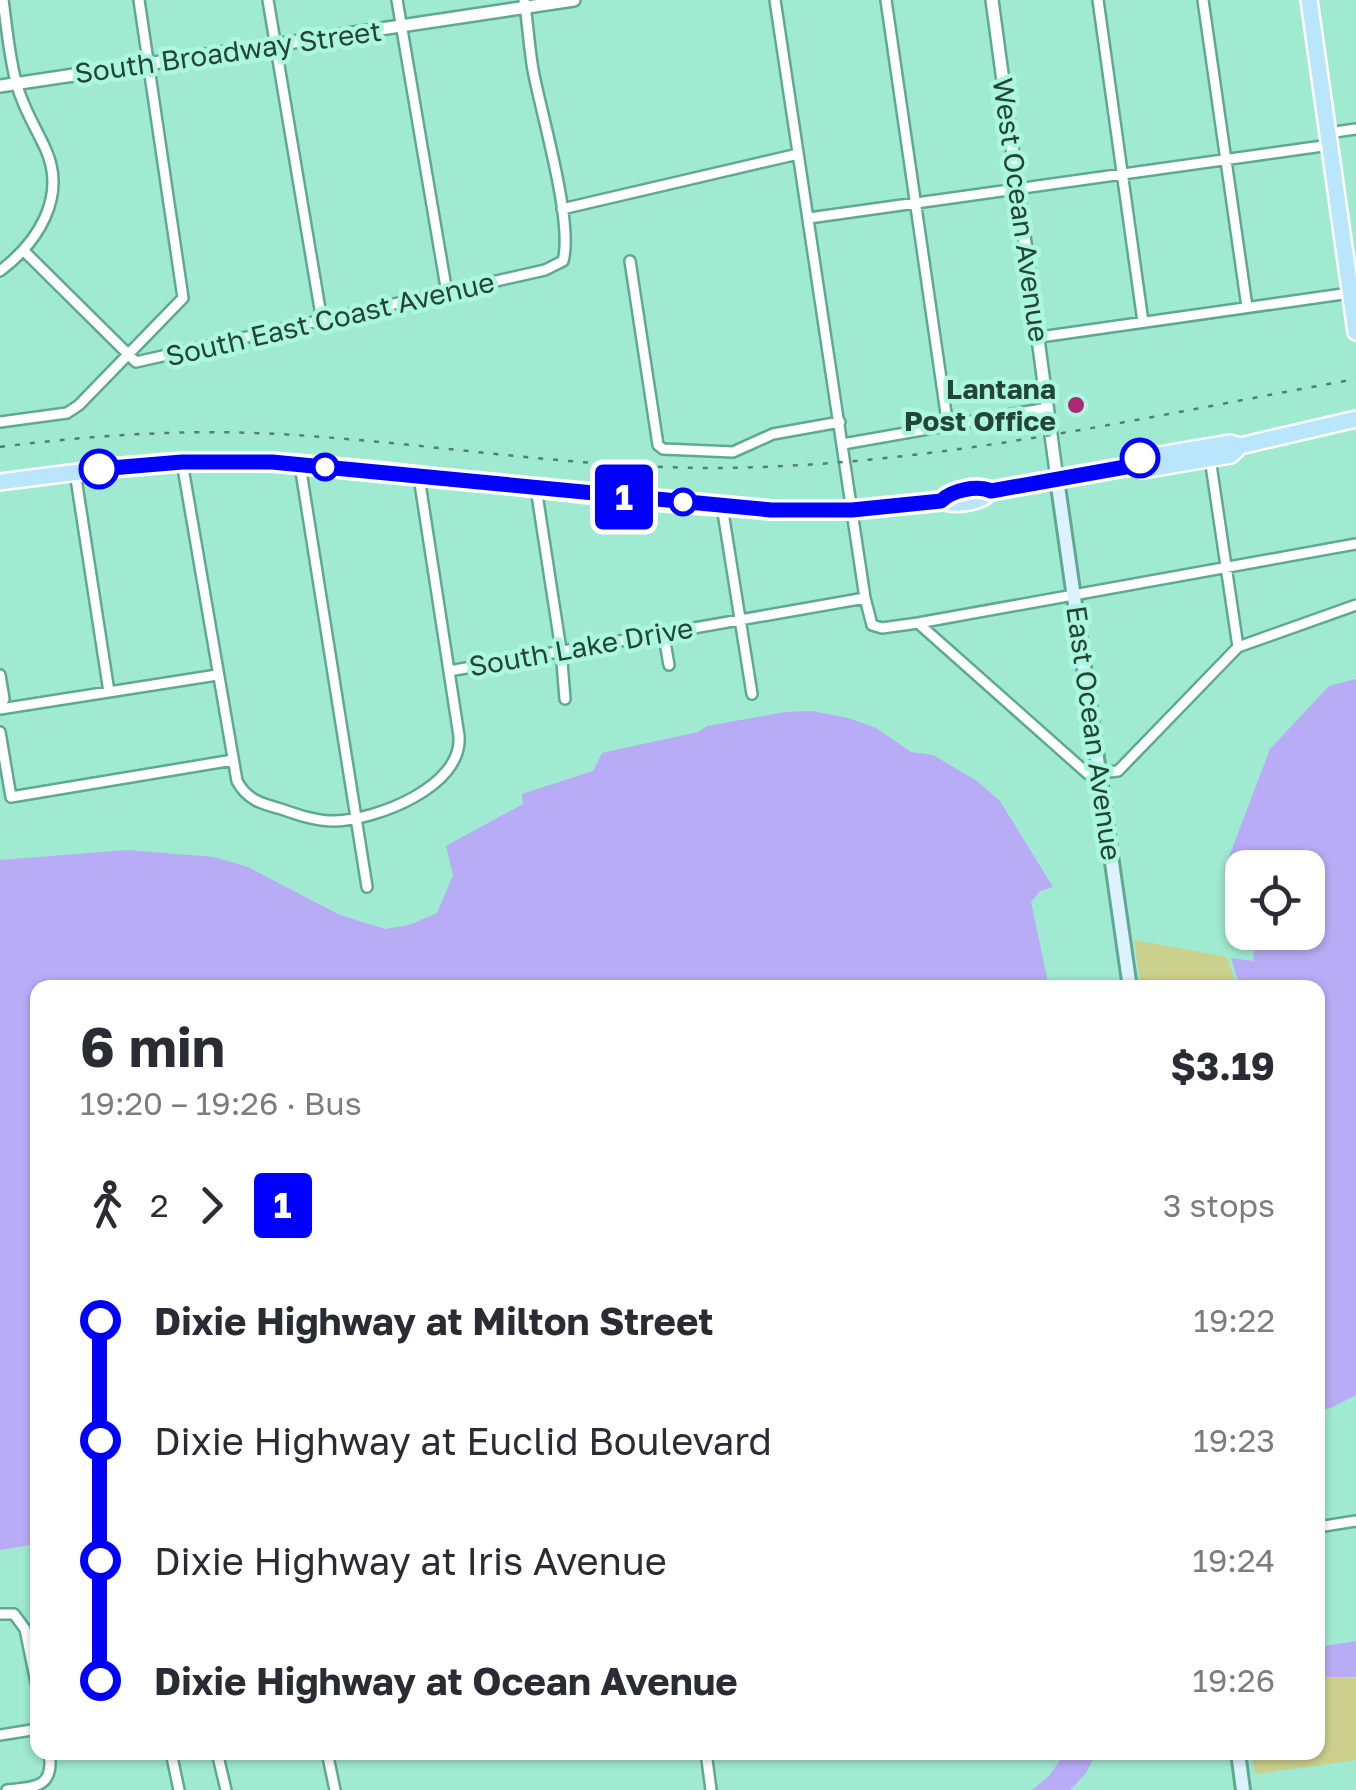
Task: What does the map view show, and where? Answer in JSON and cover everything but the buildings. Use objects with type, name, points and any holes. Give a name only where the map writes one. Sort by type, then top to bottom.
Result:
[{"type":"main road","points":[[1313,0],[1356,332]]},
{"type":"main road","points":[[0,482],[182,462],[300,464],[722,506],[852,510],[941,501],[948,494],[983,488],[991,491],[1131,466],[1144,470],[1231,454],[1240,446],[1356,419]]},
{"type":"main road","points":[[1131,466],[1140,458],[1172,452],[1230,443],[1240,446]]},
{"type":"main road","name":"East Ocean Avenue","points":[[1057,479],[1129,980]]},
{"type":"main road","points":[[1239,1760],[1243,1790]]},
{"type":"street","points":[[0,271],[24,252],[45,220],[53,177],[48,153],[16,84],[2,0]]},
{"type":"street","points":[[24,252],[126,356],[183,298],[139,0]]},
{"type":"street","points":[[268,0],[322,321]]},
{"type":"street","points":[[397,0],[447,293]]},
{"type":"street","name":"South Broadway Street","points":[[0,86],[402,27],[525,3],[574,0]]},
{"type":"street","points":[[776,0],[872,625],[882,628],[918,623],[1356,544]]},
{"type":"street","points":[[886,0],[948,427]]},
{"type":"street","name":"West Ocean Avenue","points":[[992,0],[1057,479]]},
{"type":"street","points":[[1098,0],[1144,322]]},
{"type":"street","points":[[1203,0],[1247,307]]},
{"type":"street","points":[[525,3],[532,66],[562,210],[798,154]]},
{"type":"street","points":[[809,218],[1226,159],[1329,139],[1356,129]]},
{"type":"street","name":"South East Coast Avenue","points":[[0,422],[67,412],[80,404],[126,356],[136,362],[148,361],[544,270],[563,260],[567,248],[562,210]]},
{"type":"street","points":[[630,261],[658,446],[733,452],[773,434],[840,422]]},
{"type":"street","points":[[1040,337],[1350,293]]},
{"type":"street","points":[[843,444],[1047,408]]},
{"type":"street","points":[[1210,458],[1238,648]]},
{"type":"street","name":"South Lake Drive","points":[[182,462],[237,781],[244,794],[260,803],[311,819],[356,819],[390,810],[444,774],[459,755],[449,671],[865,598]]},
{"type":"street","points":[[300,464],[367,888]]},
{"type":"street","points":[[74,472],[109,692]]},
{"type":"street","points":[[418,477],[449,671]]},
{"type":"street","points":[[536,488],[565,699]]},
{"type":"street","points":[[722,506],[752,694]]},
{"type":"street","points":[[918,623],[1088,774],[1100,775],[1118,771],[1238,648],[1356,605]]},
{"type":"street","points":[[664,631],[668,665]]},
{"type":"street","points":[[0,675],[4,699],[0,707]]},
{"type":"street","points":[[0,707],[216,675]]},
{"type":"street","points":[[0,732],[11,797],[233,760]]},
{"type":"street","points":[[1325,1526],[1356,1521]]},
{"type":"street","points":[[0,1614],[14,1614],[23,1623],[30,1655]]},
{"type":"street","points":[[0,1735],[30,1730]]},
{"type":"street","points":[[6,1790],[45,1781],[51,1770],[50,1760]]},
{"type":"street","points":[[173,1760],[179,1790]]},
{"type":"street","points":[[219,1760],[226,1790]]},
{"type":"street","points":[[329,1760],[335,1790]]},
{"type":"street","points":[[707,1760],[711,1790]]},
{"type":"green space","points":[[1134,940],[1227,957],[1235,980],[1140,980]]},
{"type":"green space","points":[[1325,1677],[1356,1678],[1356,1760],[1255,1774],[1252,1760],[1325,1760]]},
{"type":"shaded area","points":[[1356,679],[1356,1395],[1325,1409],[1325,980],[1238,980],[1231,958],[1253,961],[1254,950],[1325,950],[1325,850],[1232,850],[1270,749],[1329,686]]},
{"type":"shaded area","points":[[812,711],[876,728],[911,752],[933,755],[977,781],[1000,801],[1053,887],[1040,891],[1031,902],[1048,980],[30,980],[30,1545],[0,1550],[0,860],[127,850],[214,857],[248,867],[340,915],[385,929],[409,925],[437,913],[453,875],[446,846],[523,804],[522,794],[593,771],[602,753],[698,732],[707,726]]},
{"type":"shaded area","points":[[1356,1641],[1356,1677],[1325,1677],[1325,1646]]},
{"type":"shaded area","points":[[1060,1760],[1092,1760],[1070,1790],[1032,1790]]},
{"type":"railway","points":[[0,447],[208,432],[333,438],[605,464],[714,468],[795,465],[876,459],[1036,437],[1356,379]]},
{"type":"bus line","name":"1","points":[[99,469],[182,462],[272,462],[722,506],[852,510],[941,501],[948,494],[983,488],[991,491],[1131,466],[1140,458]]},
{"type":"place","name":"Lantana Post Office","points":[[1076,405]]}]
